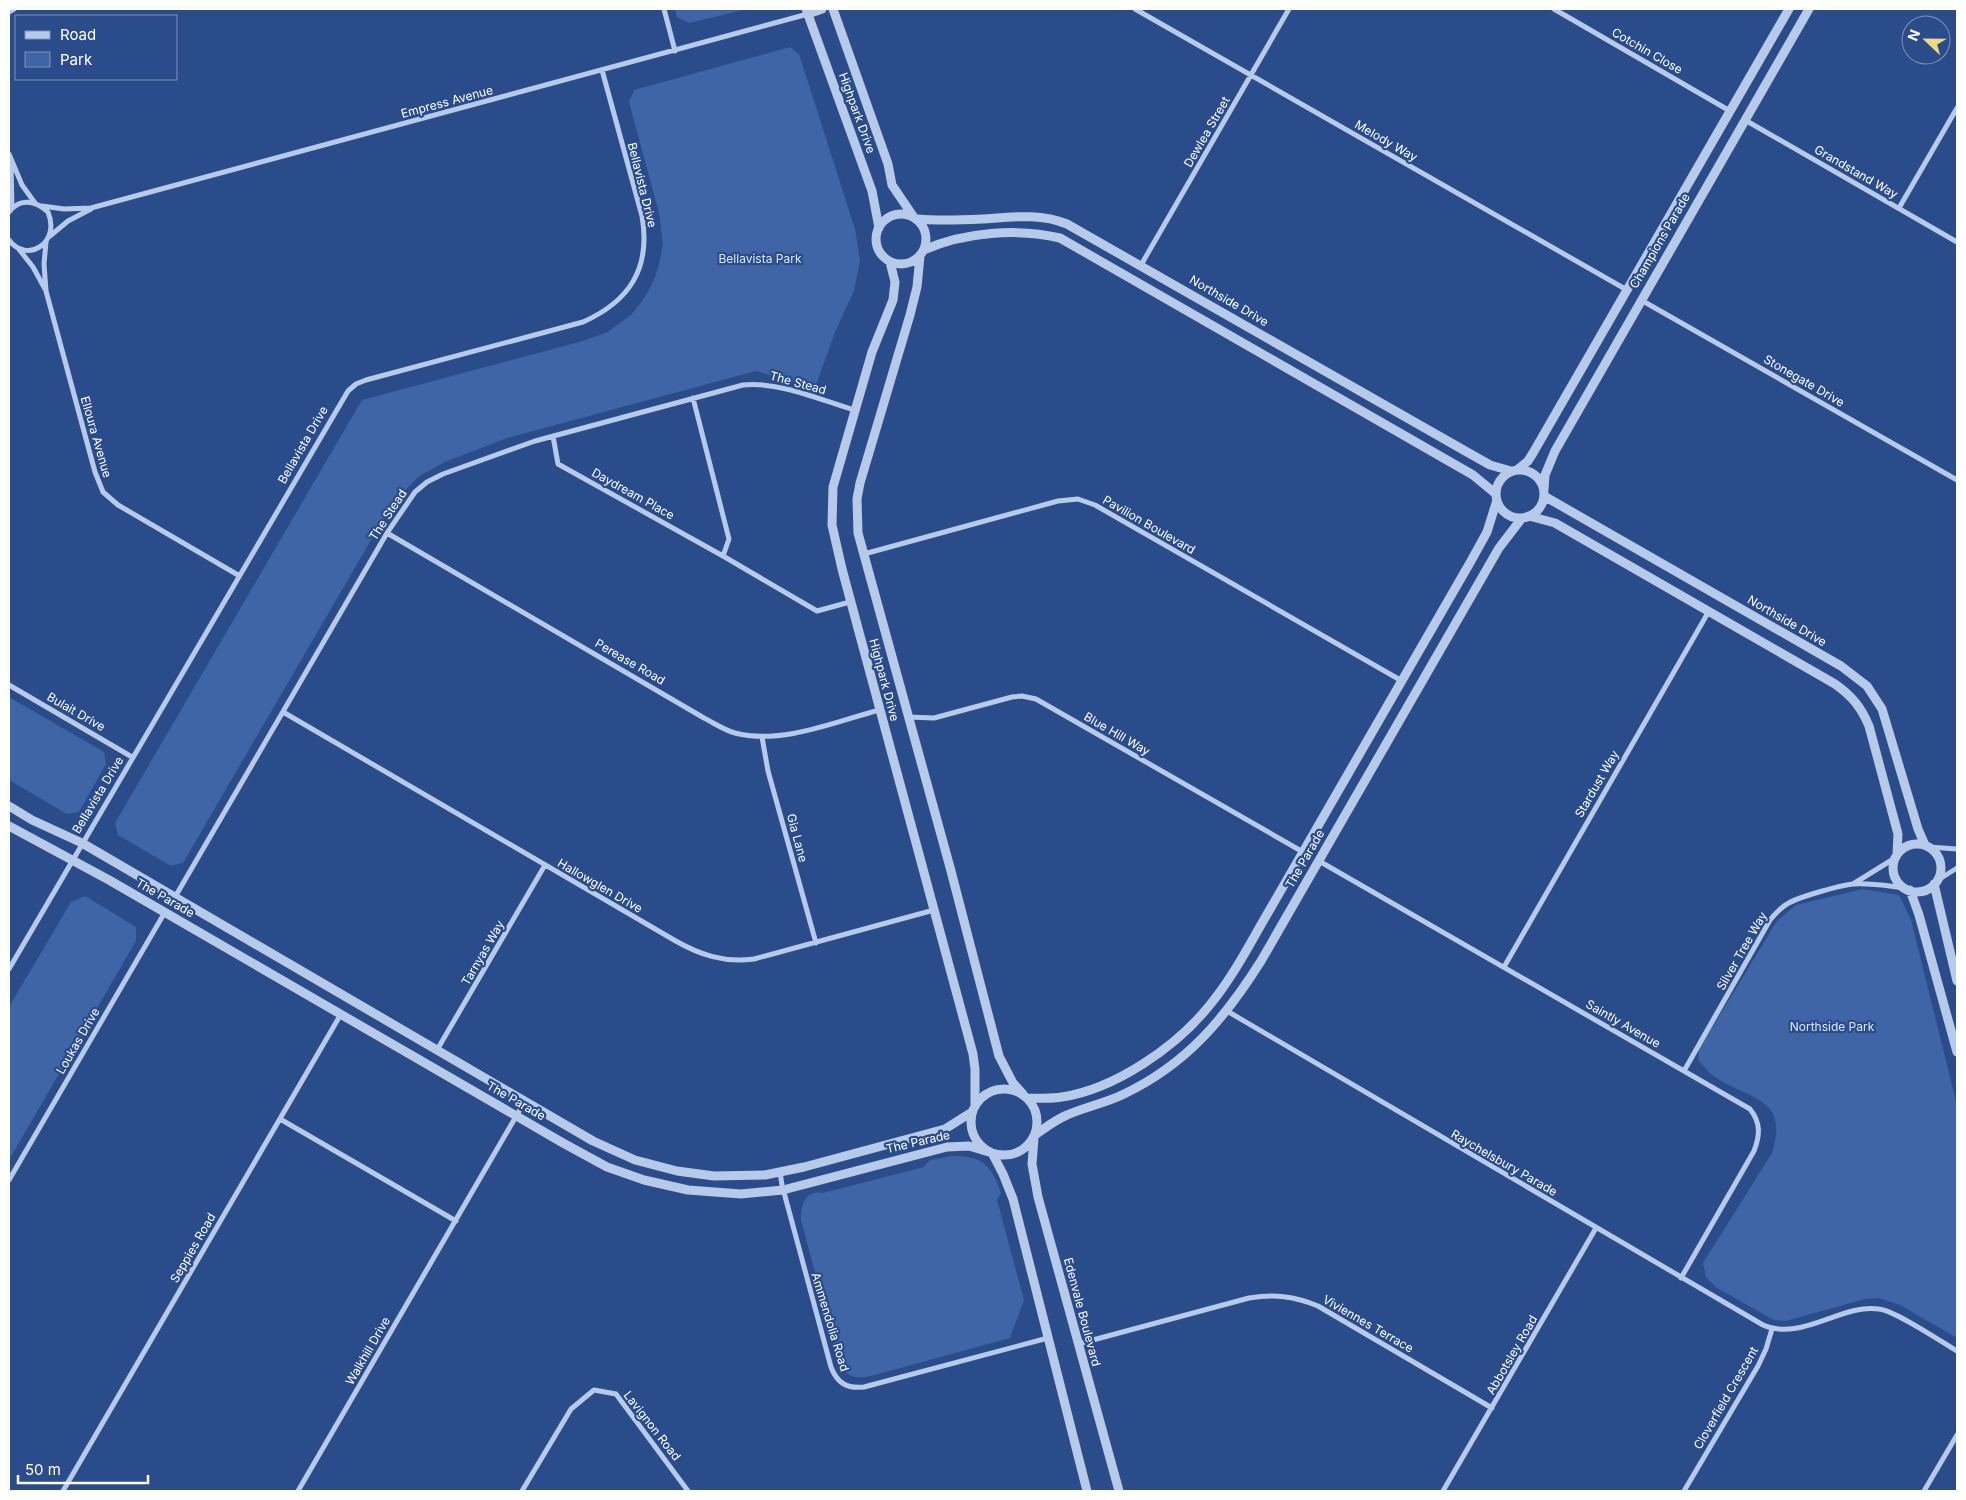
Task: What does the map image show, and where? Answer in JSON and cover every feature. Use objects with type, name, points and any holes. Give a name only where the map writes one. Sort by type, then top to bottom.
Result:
[{"type":"street","points":[[9,12],[14,9]]},
{"type":"street","points":[[664,9],[675,51]]},
{"type":"street","points":[[807,11],[822,9]]},
{"type":"street","name":"Highpark Drive","points":[[833,9],[888,164],[892,185],[915,218]]},
{"type":"street","name":"Melody Way","points":[[1135,9],[1627,290]]},
{"type":"street","name":"Dewlea Street","points":[[1141,265],[1289,9]]},
{"type":"street","name":"Cotchin Close","points":[[1554,9],[1730,111]]},
{"type":"street","name":"Champions Parade","points":[[1514,471],[1528,461],[1533,453],[1789,9]]},
{"type":"street","name":"Champions Parade","points":[[1544,493],[1545,476],[1555,451],[1809,9]]},
{"type":"street","name":"Empress Avenue","points":[[35,203],[42,206],[64,209],[91,208],[675,51],[807,11]]},
{"type":"street","name":"Highpark Drive","points":[[807,11],[872,191],[879,228]]},
{"type":"street","name":"Bellavista Drive","points":[[9,969],[238,575],[348,391],[356,384],[583,322],[606,310],[624,295],[634,281],[641,264],[645,233],[602,70]]},
{"type":"street","points":[[1899,208],[1957,108]]},
{"type":"street","name":"Grandstand Way","points":[[1745,120],[1957,242]]},
{"type":"street","points":[[9,154],[22,185],[35,203]]},
{"type":"street","points":[[10,210],[11,161]]},
{"type":"street","points":[[10,210],[18,204],[26,202],[35,203]]},
{"type":"street","points":[[42,206],[48,212],[51,220],[50,236]]},
{"type":"street","name":"Empress Avenue","points":[[46,242],[50,236],[68,221],[91,208]]},
{"type":"street","points":[[922,253],[926,234],[915,218],[897,214],[884,221],[879,228],[876,235],[877,243],[884,257],[890,262],[906,264],[943,241],[961,237],[1025,233],[1060,238],[1473,475],[1496,497],[1500,508],[1506,514],[1555,523],[1836,684],[1859,705],[1870,726],[1898,834],[1893,872],[1899,884],[1907,889],[1920,891],[1957,868]]},
{"type":"street","name":"Northside Drive","points":[[915,218],[946,221],[1030,216],[1055,219],[1080,230],[1490,465],[1514,471]]},
{"type":"street","name":"Elloura Avenue","points":[[10,242],[18,248],[33,267],[46,291]]},
{"type":"street","points":[[18,248],[32,250],[46,242]]},
{"type":"street","name":"Elloura Avenue","points":[[46,242],[44,264],[46,291],[95,472],[103,492],[118,505],[238,575]]},
{"type":"street","name":"Highpark Drive","points":[[922,253],[917,287],[910,315],[866,459],[856,499],[858,533],[951,871],[999,1056],[1013,1083],[1026,1096]]},
{"type":"street","name":"Highpark Drive","points":[[890,262],[896,282],[893,300],[872,352],[838,464],[833,487],[831,506],[834,539],[973,1054],[976,1068],[973,1109]]},
{"type":"street","points":[[1133,281],[1141,265]]},
{"type":"street","name":"Stonegate Drive","points":[[1641,300],[1957,480]]},
{"type":"street","name":"The Stead","points":[[175,897],[387,533],[412,496],[427,482],[459,467],[503,451],[743,385],[764,384],[854,410]]},
{"type":"street","points":[[693,398],[729,539],[723,556]]},
{"type":"street","name":"Daydream Place","points":[[552,436],[558,464],[817,611],[850,602]]},
{"type":"street","points":[[1496,497],[1502,478],[1514,471],[1530,471],[1535,474],[1540,479],[1544,493],[1540,508],[1526,517]]},
{"type":"street","name":"Northside Drive","points":[[1544,493],[1840,666],[1867,686],[1882,709],[1918,829],[1927,846]]},
{"type":"street","name":"The Parade","points":[[1026,1096],[1051,1099],[1064,1097],[1112,1080],[1136,1068],[1175,1040],[1208,1007],[1224,987],[1487,532],[1496,497]]},
{"type":"street","name":"Pavilion Boulevard","points":[[864,554],[1058,501],[1078,499],[1096,505],[1402,681]]},
{"type":"street","name":"The Parade","points":[[1034,1136],[1067,1114],[1124,1094],[1154,1078],[1204,1037],[1227,1011],[1262,961],[1498,548],[1509,533],[1526,517]]},
{"type":"street","name":"Perease Road","points":[[387,533],[719,726],[733,732],[762,737],[786,735],[879,710]]},
{"type":"street","points":[[1709,611],[1718,595]]},
{"type":"street","name":"Stardust Way","points":[[1504,968],[1709,611]]},
{"type":"street","points":[[1402,681],[1418,690]]},
{"type":"street","name":"Bulait Drive","points":[[9,685],[132,757]]},
{"type":"street","name":"Blue Hill Way","points":[[908,716],[934,718],[1012,697],[1022,696],[1036,699],[1303,852]]},
{"type":"street","name":"Hallowglen Drive","points":[[283,712],[692,951],[708,957],[722,960],[746,960],[816,943],[934,910]]},
{"type":"street","name":"Gia Lane","points":[[762,737],[768,771],[816,943]]},
{"type":"street","name":"The Parade","points":[[9,806],[32,820],[82,842],[593,1141],[635,1160],[696,1175],[743,1177],[780,1172],[804,1168],[945,1129],[973,1109]]},
{"type":"street","name":"The Parade","points":[[9,826],[109,880],[607,1167],[644,1180],[688,1190],[741,1194],[783,1190],[947,1147],[969,1146],[990,1152]]},
{"type":"street","points":[[1896,856],[1902,849],[1910,845],[1957,849]]},
{"type":"street","points":[[1927,846],[1938,856],[1940,862],[1941,868],[1936,882],[1939,912],[1957,981]]},
{"type":"street","name":"Silver Tree Way","points":[[1684,1071],[1770,920],[1777,912],[1787,904],[1799,899],[1852,884],[1896,856]]},
{"type":"street","name":"Saintly Avenue","points":[[1319,861],[1750,1109],[1754,1114],[1760,1131],[1751,1158],[1681,1278]]},
{"type":"street","name":"Tarnyas Way","points":[[438,1050],[545,865]]},
{"type":"street","name":"Silver Tree Way","points":[[1852,884],[1881,885],[1907,889]]},
{"type":"street","points":[[1907,889],[1919,916],[1957,1052]]},
{"type":"street","name":"Loukas Drive","points":[[9,1180],[165,912]]},
{"type":"street","name":"Raychelsbury Parade","points":[[1227,1011],[1681,1278],[1772,1329]]},
{"type":"street","name":"Seppies Road","points":[[63,1491],[341,1014]]},
{"type":"street","points":[[1001,1088],[1013,1089],[1026,1096],[1034,1106],[1038,1125],[1034,1136],[1020,1152],[1002,1155],[990,1152],[980,1145],[973,1135],[971,1124],[973,1109],[981,1097],[991,1091],[1001,1088]]},
{"type":"street","name":"Walkhill Drive","points":[[298,1491],[525,1101]]},
{"type":"street","points":[[280,1119],[456,1221]]},
{"type":"street","name":"Edenvale Boulevard","points":[[1034,1136],[1032,1164],[1034,1183],[1120,1491]]},
{"type":"street","points":[[990,1152],[1004,1174],[1011,1192],[1088,1491]]},
{"type":"street","name":"Ammendolia Road","points":[[780,1172],[783,1190],[830,1367],[840,1383],[856,1388],[864,1388],[1048,1338]]},
{"type":"street","name":"Abbotsley Road","points":[[1443,1491],[1596,1228]]},
{"type":"street","name":"Viviennes Terrace","points":[[1078,1344],[1248,1298],[1278,1295],[1291,1296],[1318,1306],[1492,1408]]},
{"type":"street","points":[[1772,1329],[1790,1329],[1862,1310],[1877,1308],[1890,1312],[1957,1351]]},
{"type":"street","name":"Cloverfield Crescent","points":[[1684,1491],[1758,1366],[1772,1329]]},
{"type":"street","name":"Lavignon Road","points":[[522,1491],[571,1409],[594,1390],[616,1394],[688,1491]]},
{"type":"street","points":[[1924,1491],[1957,1435]]},
{"type":"green space","points":[[675,9],[747,9],[689,23],[677,17]]},
{"type":"green space","name":"Bellavista Park","points":[[790,47],[799,54],[855,229],[860,260],[854,291],[835,332],[815,388],[756,371],[507,438],[445,462],[418,477],[392,504],[183,863],[171,866],[118,835],[115,823],[362,400],[579,342],[608,332],[632,314],[645,297],[655,278],[663,243],[659,213],[629,102],[634,90]]},
{"type":"green space","points":[[9,697],[104,752],[106,764],[79,812],[67,814],[9,780]]},
{"type":"green space","name":"Northside Park","points":[[1863,889],[1899,895],[1911,920],[1957,1105],[1957,1338],[1900,1305],[1879,1298],[1865,1299],[1786,1321],[1774,1320],[1717,1288],[1706,1277],[1703,1263],[1772,1153],[1776,1135],[1775,1121],[1771,1111],[1764,1103],[1713,1075],[1698,1060],[1699,1049],[1777,921],[1796,905]]},
{"type":"green space","points":[[85,896],[136,927],[136,941],[9,1160],[9,1007],[71,902]]},
{"type":"green space","points":[[952,1156],[971,1158],[984,1164],[993,1175],[1001,1193],[997,1200],[1024,1300],[1010,1338],[871,1376],[852,1376],[845,1371],[839,1361],[801,1220],[805,1199],[812,1193],[823,1193],[924,1167],[930,1160]]}]
